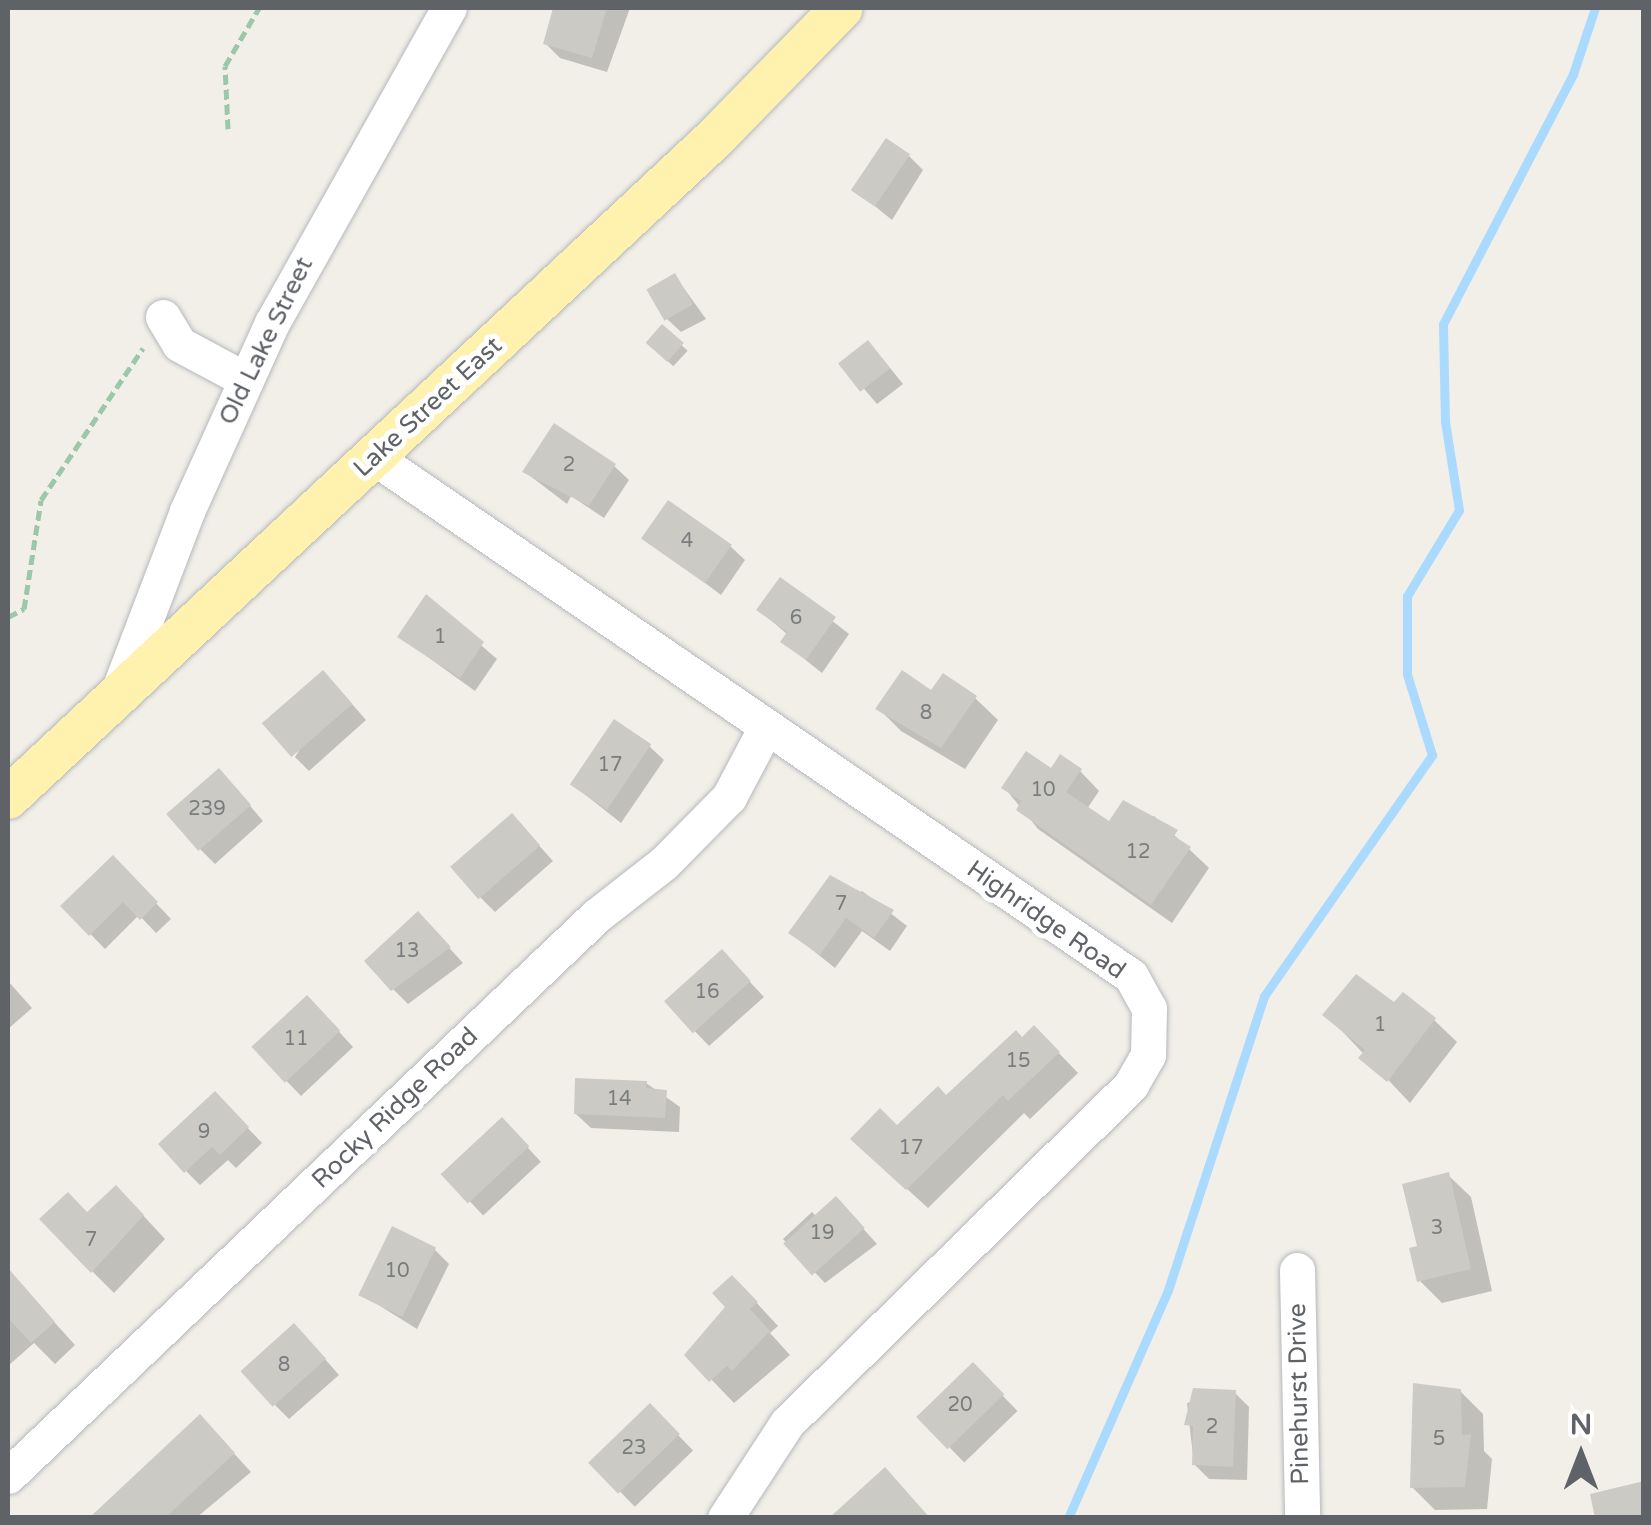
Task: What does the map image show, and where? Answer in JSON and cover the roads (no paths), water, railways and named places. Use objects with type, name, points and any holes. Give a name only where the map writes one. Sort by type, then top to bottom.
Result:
[{"type":"main road","name":"Lake Street East","points":[[8,798],[716,137],[842,8]]},
{"type":"street","name":"Old Lake Street","points":[[118,692],[246,380],[318,235],[449,8]]},
{"type":"street","points":[[163,317],[179,344],[246,380]]},
{"type":"street","name":"Highridge Road","points":[[375,458],[765,729],[1131,976],[1149,1008],[1148,1055],[1131,1086],[786,1423],[725,1518]]},
{"type":"street","name":"Rocky Ridge Road","points":[[8,1476],[596,916],[664,863],[730,797],[765,729]]},
{"type":"street","name":"Pinehurst Drive","points":[[1296,1270],[1302,1518]]},
{"type":"waterway","points":[[1068,1518],[1168,1290],[1264,996],[1432,755],[1407,674],[1407,596],[1459,510],[1445,422],[1443,324],[1573,74],[1595,8]]}]
